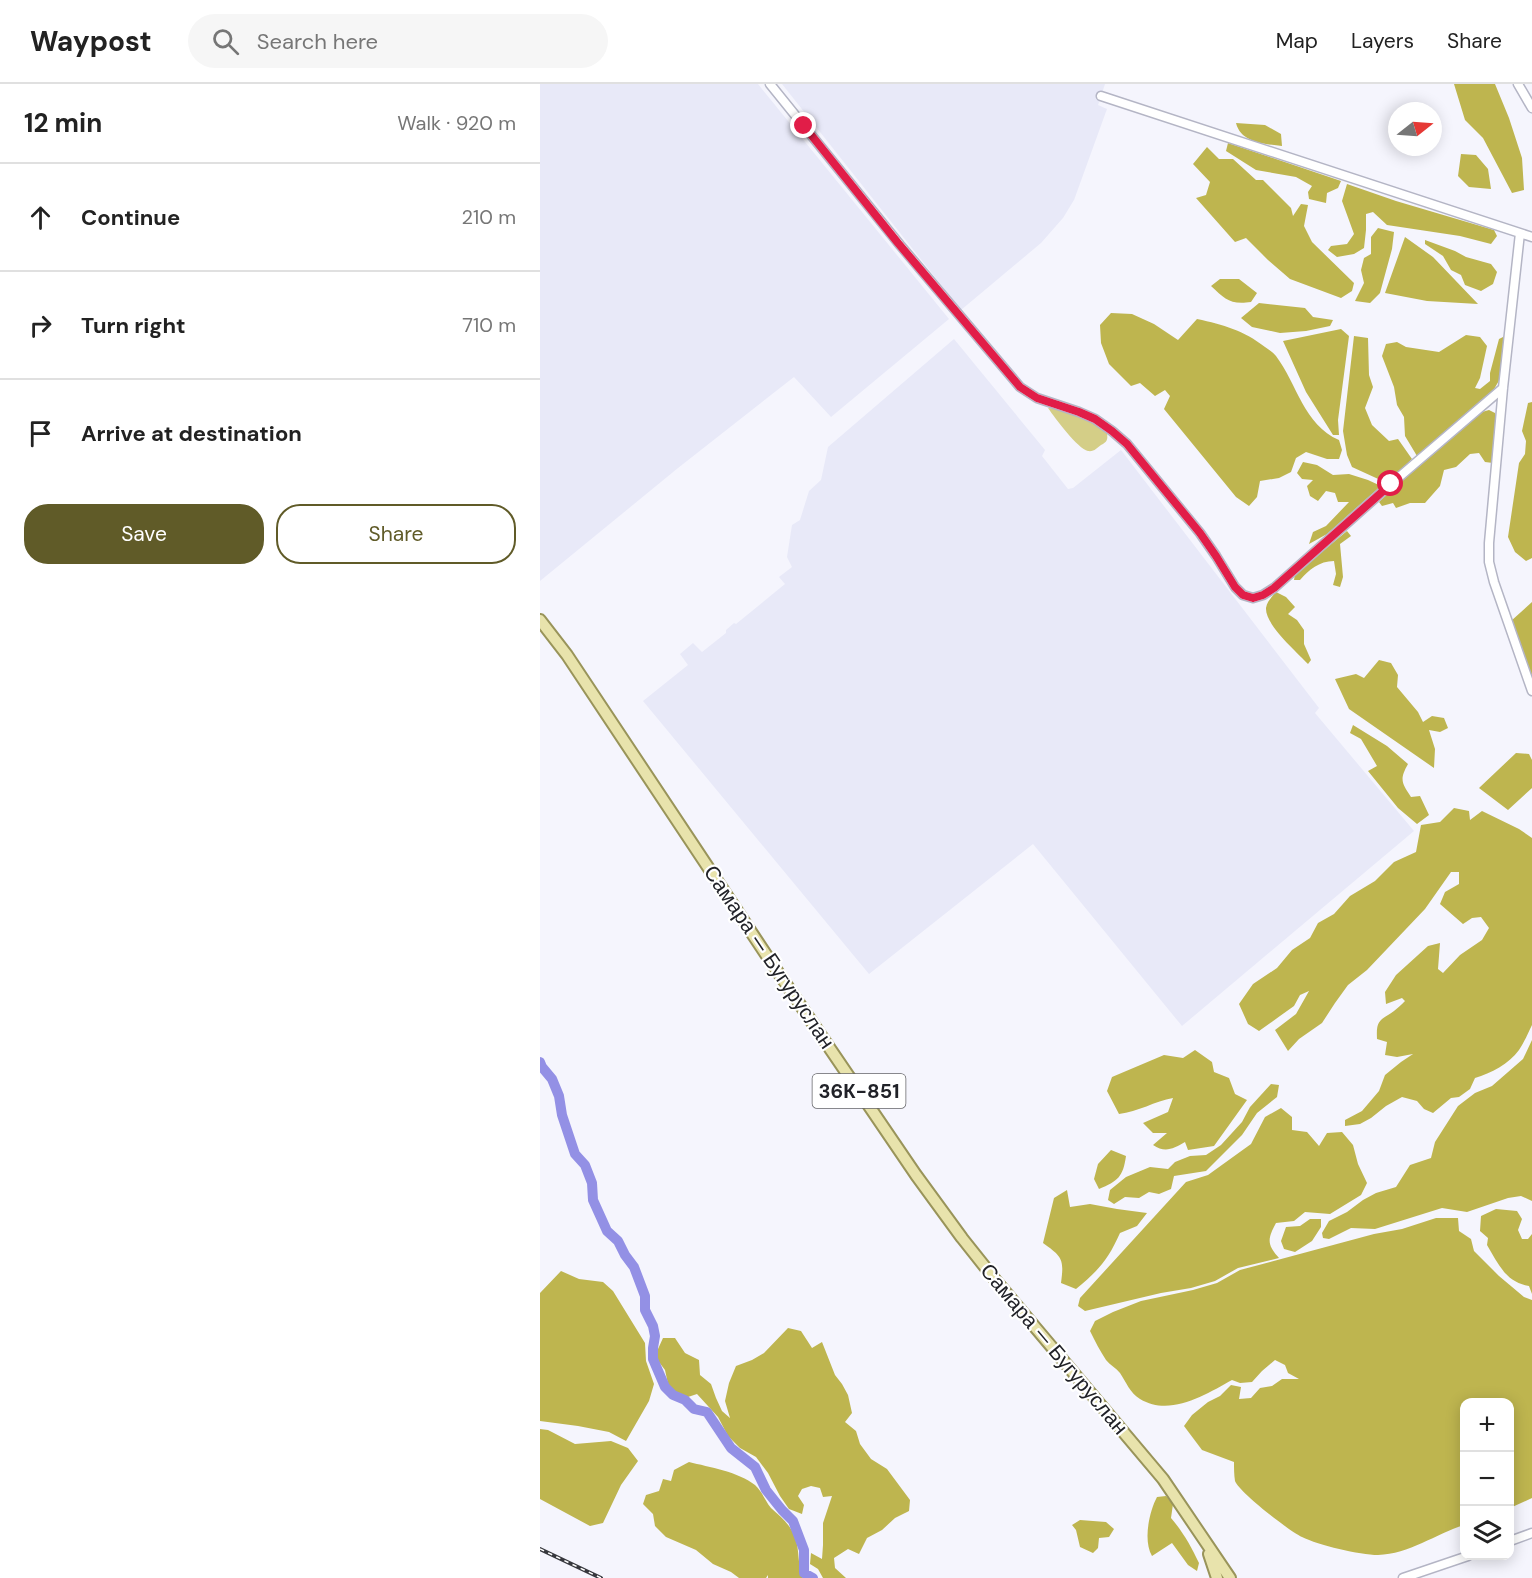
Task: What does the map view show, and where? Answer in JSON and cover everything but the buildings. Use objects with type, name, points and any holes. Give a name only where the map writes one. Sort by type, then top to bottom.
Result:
[{"type":"main road","name":"Самара — Бугуруслан","points":[[540,620],[567,655],[923,1184],[997,1282],[1163,1479],[1230,1578]]},
{"type":"main road","name":"Самара — Бугуруслан","points":[[1205,1542],[1217,1578]]},
{"type":"street","points":[[770,84],[898,243],[1020,387],[1037,398],[1095,419],[1127,444],[1200,533],[1235,587],[1243,595],[1253,598],[1274,588],[1503,388]]},
{"type":"street","points":[[1518,84],[1532,108]]},
{"type":"street","points":[[1101,96],[1532,237]]},
{"type":"street","points":[[1520,234],[1488,543],[1489,562],[1532,691]]},
{"type":"street","points":[[1514,1539],[1532,1533]]},
{"type":"street","points":[[1403,1578],[1460,1559]]},
{"type":"shaded area","points":[[540,84],[758,84],[949,319],[831,417],[794,377],[540,581]]},
{"type":"shaded area","points":[[782,84],[1105,84],[1098,105],[1107,109],[1074,200],[1063,218],[1041,243],[961,310]]},
{"type":"shaded area","points":[[1454,84],[1495,84],[1522,158],[1524,190],[1512,193],[1483,138],[1465,120]]},
{"type":"shaded area","points":[[1236,123],[1265,125],[1281,134],[1282,146],[1248,139]]},
{"type":"shaded area","points":[[1228,143],[1341,181],[1338,188],[1327,193],[1326,203],[1309,199],[1308,192],[1312,186],[1296,177],[1256,170],[1226,151]]},
{"type":"shaded area","points":[[1207,147],[1219,159],[1233,159],[1256,180],[1263,180],[1291,208],[1293,216],[1301,204],[1308,205],[1304,226],[1312,242],[1354,283],[1352,291],[1341,298],[1290,279],[1246,238],[1235,242],[1196,198],[1206,195],[1210,182],[1193,164]]},
{"type":"shaded area","points":[[1461,154],[1476,155],[1488,169],[1491,189],[1469,187],[1458,176]]},
{"type":"shaded area","points":[[1347,184],[1494,230],[1497,236],[1491,244],[1460,236],[1387,225],[1373,212],[1366,214],[1364,248],[1354,254],[1337,257],[1328,250],[1331,246],[1347,244],[1354,234],[1342,201]]},
{"type":"shaded area","points":[[1378,228],[1394,232],[1392,249],[1380,293],[1370,303],[1355,301],[1364,283],[1361,270],[1364,258],[1371,254],[1371,237]]},
{"type":"shaded area","points":[[1405,237],[1433,257],[1478,304],[1427,301],[1385,293]]},
{"type":"shaded area","points":[[1425,240],[1466,257],[1491,264],[1497,272],[1493,284],[1481,291],[1465,285],[1461,275],[1451,270],[1443,256],[1425,244]]},
{"type":"shaded area","points":[[1220,279],[1239,279],[1257,293],[1251,302],[1233,302],[1224,298],[1211,286]]},
{"type":"shaded area","points":[[1259,303],[1305,308],[1313,317],[1333,320],[1330,326],[1306,331],[1280,333],[1252,327],[1241,318]]},
{"type":"shaded area","points":[[1111,313],[1132,314],[1154,324],[1178,340],[1197,319],[1233,329],[1257,341],[1276,356],[1302,403],[1317,424],[1339,440],[1342,450],[1339,459],[1327,459],[1306,452],[1296,458],[1291,472],[1279,478],[1260,481],[1257,497],[1249,506],[1236,497],[1164,409],[1170,396],[1165,390],[1155,396],[1140,383],[1131,386],[1109,364],[1101,343],[1100,325]]},
{"type":"shaded area","points":[[1341,329],[1349,336],[1338,420],[1339,435],[1333,435],[1306,392],[1283,341]]},
{"type":"shaded area","points":[[1466,335],[1480,337],[1487,346],[1480,378],[1475,388],[1480,389],[1490,381],[1499,339],[1505,336],[1501,377],[1493,391],[1417,456],[1405,436],[1404,417],[1397,405],[1394,387],[1382,356],[1386,344],[1397,342],[1406,347],[1439,352]]},
{"type":"shaded area","points":[[1354,336],[1368,338],[1369,375],[1373,387],[1365,408],[1372,425],[1389,441],[1398,439],[1412,459],[1387,483],[1352,467],[1347,455],[1343,431]]},
{"type":"shaded area","points":[[954,339],[1045,450],[1042,456],[1068,489],[1073,488],[1121,450],[1319,708],[1315,713],[1414,831],[1182,1026],[1033,844],[869,974],[643,701],[688,665],[680,654],[693,643],[702,652],[726,633],[726,630],[734,623],[736,624],[785,584],[779,577],[792,567],[787,557],[792,525],[800,520],[809,491],[821,480],[828,447]]},
{"type":"shaded area","points":[[1532,402],[1532,558],[1526,561],[1515,552],[1508,537],[1519,463],[1525,454],[1526,441],[1522,431],[1528,403]]},
{"type":"shaded area","points":[[1048,408],[1071,413],[1096,424],[1107,433],[1107,440],[1094,450],[1084,449]]},
{"type":"shaded area","points":[[1489,410],[1495,413],[1497,422],[1493,463],[1485,462],[1479,453],[1470,454],[1456,467],[1444,470],[1440,486],[1425,503],[1410,503],[1396,508],[1393,503],[1382,506],[1379,502],[1394,488],[1482,412]]},
{"type":"shaded area","points":[[1303,462],[1317,465],[1333,475],[1349,474],[1381,486],[1327,534],[1309,544],[1313,532],[1326,526],[1349,502],[1338,502],[1335,493],[1326,491],[1318,501],[1310,496],[1307,486],[1313,480],[1302,479],[1297,473]]},
{"type":"shaded area","points":[[1347,531],[1351,536],[1340,544],[1343,577],[1340,587],[1333,585],[1336,574],[1334,561],[1319,564],[1300,580],[1294,580],[1295,574]]},
{"type":"shaded area","points":[[1276,592],[1286,597],[1295,607],[1288,614],[1297,620],[1304,630],[1304,644],[1311,660],[1308,664],[1276,630],[1267,615],[1267,603]]},
{"type":"shaded area","points":[[1532,602],[1532,681],[1511,621]]},
{"type":"shaded area","points":[[1379,660],[1391,663],[1398,675],[1397,687],[1418,712],[1423,722],[1432,716],[1444,718],[1448,728],[1440,732],[1429,730],[1435,749],[1434,768],[1349,709],[1335,679],[1356,674],[1364,678]]},
{"type":"shaded area","points":[[1353,725],[1387,746],[1408,764],[1403,774],[1404,785],[1411,797],[1420,796],[1429,815],[1417,824],[1398,808],[1368,771],[1377,766],[1361,739],[1350,733]]},
{"type":"shaded area","points":[[1516,753],[1529,754],[1532,760],[1532,788],[1508,810],[1479,788]]},
{"type":"shaded area","points":[[1454,808],[1469,811],[1470,820],[1482,811],[1532,838],[1532,1025],[1521,1047],[1510,1060],[1493,1071],[1475,1078],[1470,1089],[1459,1097],[1451,1098],[1433,1113],[1424,1109],[1417,1101],[1402,1097],[1360,1124],[1345,1126],[1345,1120],[1362,1111],[1379,1091],[1385,1075],[1413,1054],[1397,1057],[1385,1055],[1387,1042],[1377,1039],[1377,1028],[1380,1021],[1405,1001],[1402,998],[1386,1004],[1385,992],[1396,975],[1428,946],[1440,943],[1438,969],[1443,973],[1460,955],[1482,940],[1489,928],[1481,917],[1472,918],[1463,924],[1440,904],[1445,892],[1459,884],[1459,872],[1451,872],[1425,909],[1367,970],[1348,985],[1322,1023],[1299,1039],[1288,1051],[1275,1030],[1296,1014],[1309,991],[1300,995],[1294,1006],[1259,1031],[1248,1024],[1239,1004],[1253,984],[1277,968],[1292,950],[1310,938],[1318,923],[1334,914],[1350,896],[1375,881],[1394,862],[1416,852],[1421,825],[1440,822]]},
{"type":"shaded area","points":[[1532,1040],[1532,1201],[1521,1196],[1508,1198],[1467,1212],[1442,1208],[1375,1229],[1351,1228],[1329,1239],[1323,1238],[1322,1233],[1329,1221],[1376,1193],[1396,1187],[1410,1165],[1431,1158],[1435,1142],[1458,1106],[1475,1093],[1492,1086],[1523,1059]]},
{"type":"shaded area","points":[[1195,1050],[1212,1062],[1214,1072],[1229,1078],[1235,1094],[1247,1100],[1214,1146],[1188,1150],[1185,1142],[1177,1147],[1161,1149],[1153,1145],[1167,1133],[1153,1133],[1143,1123],[1168,1112],[1173,1098],[1119,1114],[1107,1091],[1112,1077],[1164,1055],[1183,1058]]},
{"type":"shaded area","points":[[1271,1084],[1279,1085],[1277,1097],[1257,1113],[1242,1135],[1206,1171],[1174,1176],[1171,1189],[1159,1194],[1149,1192],[1139,1198],[1125,1197],[1114,1204],[1108,1200],[1110,1190],[1126,1177],[1150,1167],[1168,1169],[1175,1162],[1190,1156],[1206,1155],[1221,1145]]},
{"type":"shaded area","points":[[1281,1108],[1292,1117],[1292,1130],[1307,1132],[1319,1146],[1327,1133],[1342,1132],[1353,1145],[1358,1164],[1367,1183],[1361,1195],[1330,1214],[1305,1212],[1294,1221],[1276,1223],[1271,1233],[1270,1245],[1279,1258],[1238,1268],[1215,1281],[1191,1288],[1085,1311],[1078,1306],[1080,1298],[1186,1182],[1208,1175],[1251,1144],[1265,1117]]},
{"type":"shaded area","points":[[1111,1150],[1126,1156],[1123,1169],[1115,1181],[1099,1189],[1094,1179],[1098,1164]]},
{"type":"shaded area","points":[[1067,1190],[1070,1207],[1090,1204],[1147,1213],[1137,1226],[1120,1233],[1102,1264],[1076,1289],[1061,1283],[1061,1260],[1043,1243],[1054,1198]]},
{"type":"shaded area","points":[[1496,1209],[1517,1211],[1522,1219],[1518,1230],[1522,1239],[1528,1239],[1532,1234],[1532,1294],[1529,1286],[1514,1280],[1503,1271],[1487,1245],[1488,1238],[1480,1231],[1481,1216]]},
{"type":"shaded area","points":[[1436,1218],[1458,1218],[1459,1231],[1471,1239],[1474,1251],[1499,1276],[1524,1297],[1532,1300],[1532,1498],[1514,1506],[1514,1398],[1460,1398],[1460,1527],[1401,1551],[1378,1555],[1361,1553],[1339,1549],[1302,1537],[1245,1494],[1235,1481],[1234,1462],[1202,1450],[1184,1426],[1192,1415],[1220,1396],[1231,1385],[1241,1387],[1239,1399],[1251,1398],[1260,1388],[1272,1386],[1282,1379],[1299,1379],[1288,1373],[1285,1365],[1275,1360],[1252,1382],[1240,1383],[1232,1380],[1187,1402],[1163,1406],[1151,1404],[1140,1399],[1128,1387],[1120,1373],[1106,1360],[1090,1331],[1095,1321],[1141,1301],[1217,1283],[1240,1270],[1374,1234],[1402,1229]]},
{"type":"shaded area","points":[[1310,1219],[1321,1219],[1321,1227],[1312,1241],[1295,1252],[1284,1249],[1281,1241],[1286,1227],[1300,1226]]},
{"type":"shaded area","points":[[561,1271],[579,1279],[603,1282],[613,1291],[645,1343],[646,1361],[654,1384],[649,1401],[626,1441],[609,1432],[540,1421],[540,1293]]},
{"type":"shaded area","points":[[788,1328],[801,1331],[812,1348],[822,1342],[835,1375],[848,1395],[852,1413],[845,1422],[856,1431],[860,1444],[871,1459],[887,1469],[910,1500],[909,1511],[867,1538],[859,1554],[848,1549],[834,1558],[835,1568],[846,1578],[823,1578],[818,1569],[810,1564],[811,1553],[822,1559],[823,1523],[832,1496],[823,1497],[820,1488],[811,1486],[802,1489],[798,1496],[804,1505],[802,1514],[789,1509],[756,1457],[740,1448],[728,1436],[718,1417],[697,1394],[688,1397],[677,1393],[668,1384],[665,1370],[656,1358],[663,1338],[675,1338],[685,1353],[699,1360],[700,1375],[711,1384],[722,1411],[730,1418],[725,1401],[736,1366],[764,1353]]},
{"type":"shaded area","points":[[540,1429],[548,1430],[575,1444],[611,1441],[628,1448],[638,1461],[621,1485],[603,1523],[590,1526],[540,1499]]},
{"type":"shaded area","points":[[689,1462],[732,1473],[757,1487],[771,1508],[793,1532],[803,1578],[768,1578],[768,1575],[766,1578],[739,1578],[713,1564],[696,1550],[666,1537],[655,1526],[653,1514],[643,1504],[646,1495],[659,1491],[663,1479],[671,1481],[674,1470]]},
{"type":"shaded area","points":[[1166,1496],[1173,1504],[1171,1518],[1187,1539],[1199,1563],[1197,1571],[1188,1565],[1172,1543],[1152,1556],[1149,1550],[1148,1526],[1152,1510],[1157,1497]]},
{"type":"shaded area","points":[[1080,1520],[1106,1522],[1114,1529],[1109,1537],[1099,1538],[1098,1548],[1093,1553],[1080,1547],[1076,1530],[1072,1525]]},
{"type":"waterway","points":[[540,1062],[552,1079],[559,1096],[562,1115],[575,1154],[585,1165],[592,1183],[593,1200],[607,1231],[618,1241],[634,1267],[645,1296],[645,1310],[653,1326],[655,1336],[653,1359],[665,1387],[694,1409],[707,1412],[731,1448],[755,1467],[766,1490],[793,1521],[804,1550],[804,1573],[813,1578]]},
{"type":"railway","points":[[540,1549],[601,1578]]},
{"type":"route","points":[[804,126],[898,243],[1020,387],[1037,398],[1095,419],[1127,444],[1200,533],[1235,587],[1243,595],[1253,598],[1274,588],[1391,484]]}]
